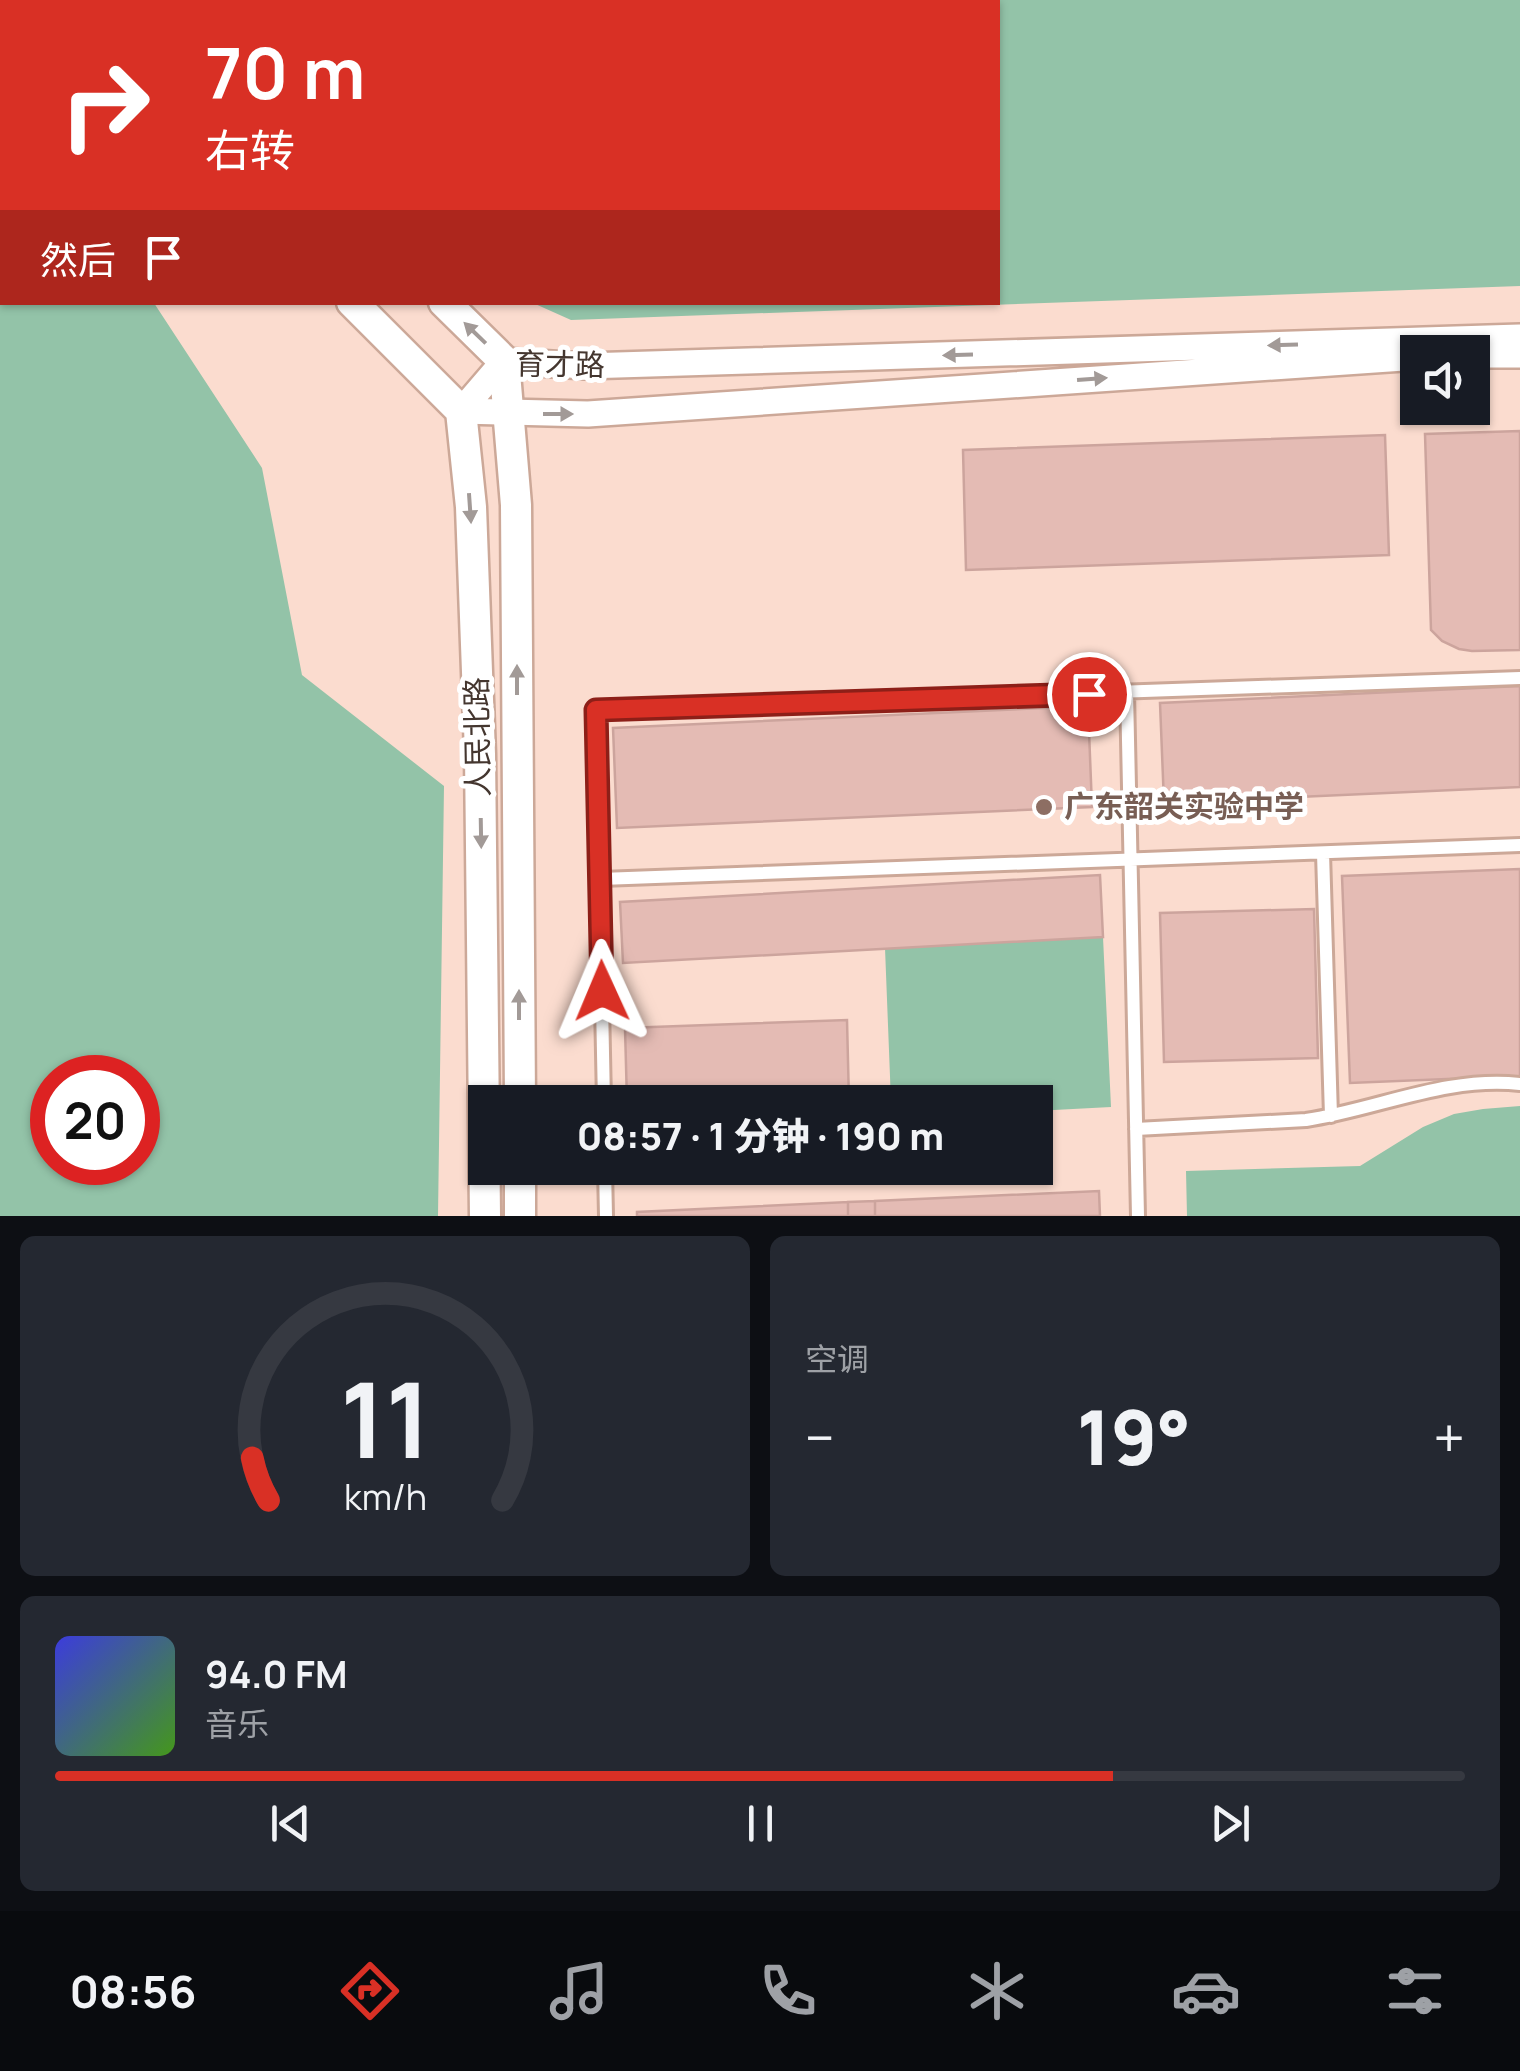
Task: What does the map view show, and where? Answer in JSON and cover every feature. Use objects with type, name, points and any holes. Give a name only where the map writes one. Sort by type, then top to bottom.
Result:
[{"type":"street","points":[[355,305],[460,411]]},
{"type":"street","points":[[447,305],[504,361]]},
{"type":"street","name":"育才路","points":[[460,411],[504,361],[585,366],[1520,337]]},
{"type":"street","points":[[1490,356],[1520,355]]},
{"type":"street","name":"育才路","points":[[460,411],[588,414],[1400,359]]},
{"type":"street","name":"人民北路","points":[[504,361],[516,505],[520,1085]]},
{"type":"street","name":"人民北路","points":[[460,411],[471,507],[479,735],[484,1216]]},
{"type":"street","points":[[520,1185],[520,1216]]},
{"type":"lane","points":[[604,1085],[596,710],[1520,678]]},
{"type":"lane","points":[[1127,692],[1138,1216]]},
{"type":"lane","points":[[600,879],[1520,845]]},
{"type":"lane","points":[[1323,853],[1330,1116]]},
{"type":"lane","points":[[1136,1129],[1306,1120],[1440,1087],[1520,1084]]},
{"type":"lane","points":[[606,1185],[606,1216]]},
{"type":"green space","points":[[1000,0],[1520,0],[1520,286],[1000,305]]},
{"type":"green space","points":[[0,305],[155,305],[262,468],[302,675],[444,786],[438,1216],[0,1216]]},
{"type":"green space","points":[[537,305],[990,305],[571,320]]},
{"type":"green space","points":[[1103,937],[1111,1107],[1053,1110],[1053,1085],[890,1085],[885,948]]},
{"type":"green space","points":[[1520,1106],[1520,1216],[1187,1216],[1186,1171],[1360,1166],[1423,1127],[1454,1114]]},
{"type":"building","points":[[1520,431],[1520,650],[1459,649],[1431,630],[1425,434]]},
{"type":"building","points":[[1385,435],[1389,555],[966,570],[963,450]]},
{"type":"building","points":[[1520,686],[1520,787],[1164,803],[1160,703]]},
{"type":"building","points":[[1088,706],[1092,807],[617,828],[613,728]]},
{"type":"building","points":[[1520,869],[1520,1076],[1350,1083],[1342,876]]},
{"type":"building","points":[[1100,875],[1103,937],[623,963],[620,902]]},
{"type":"building","points":[[1314,909],[1318,1058],[1164,1062],[1160,913]]},
{"type":"building","points":[[847,1020],[849,1085],[627,1085],[625,1028]]},
{"type":"building","points":[[1099,1191],[1100,1216],[875,1216],[875,1201]]},
{"type":"building","points":[[875,1201],[875,1216],[848,1216],[848,1202]]},
{"type":"building","points":[[848,1202],[848,1216],[637,1216],[637,1212]]},
{"type":"place","name":"广东韶关实验中学","points":[[1044,807]]},
{"type":"route","points":[[602,991],[596,710],[1089,694]]}]
